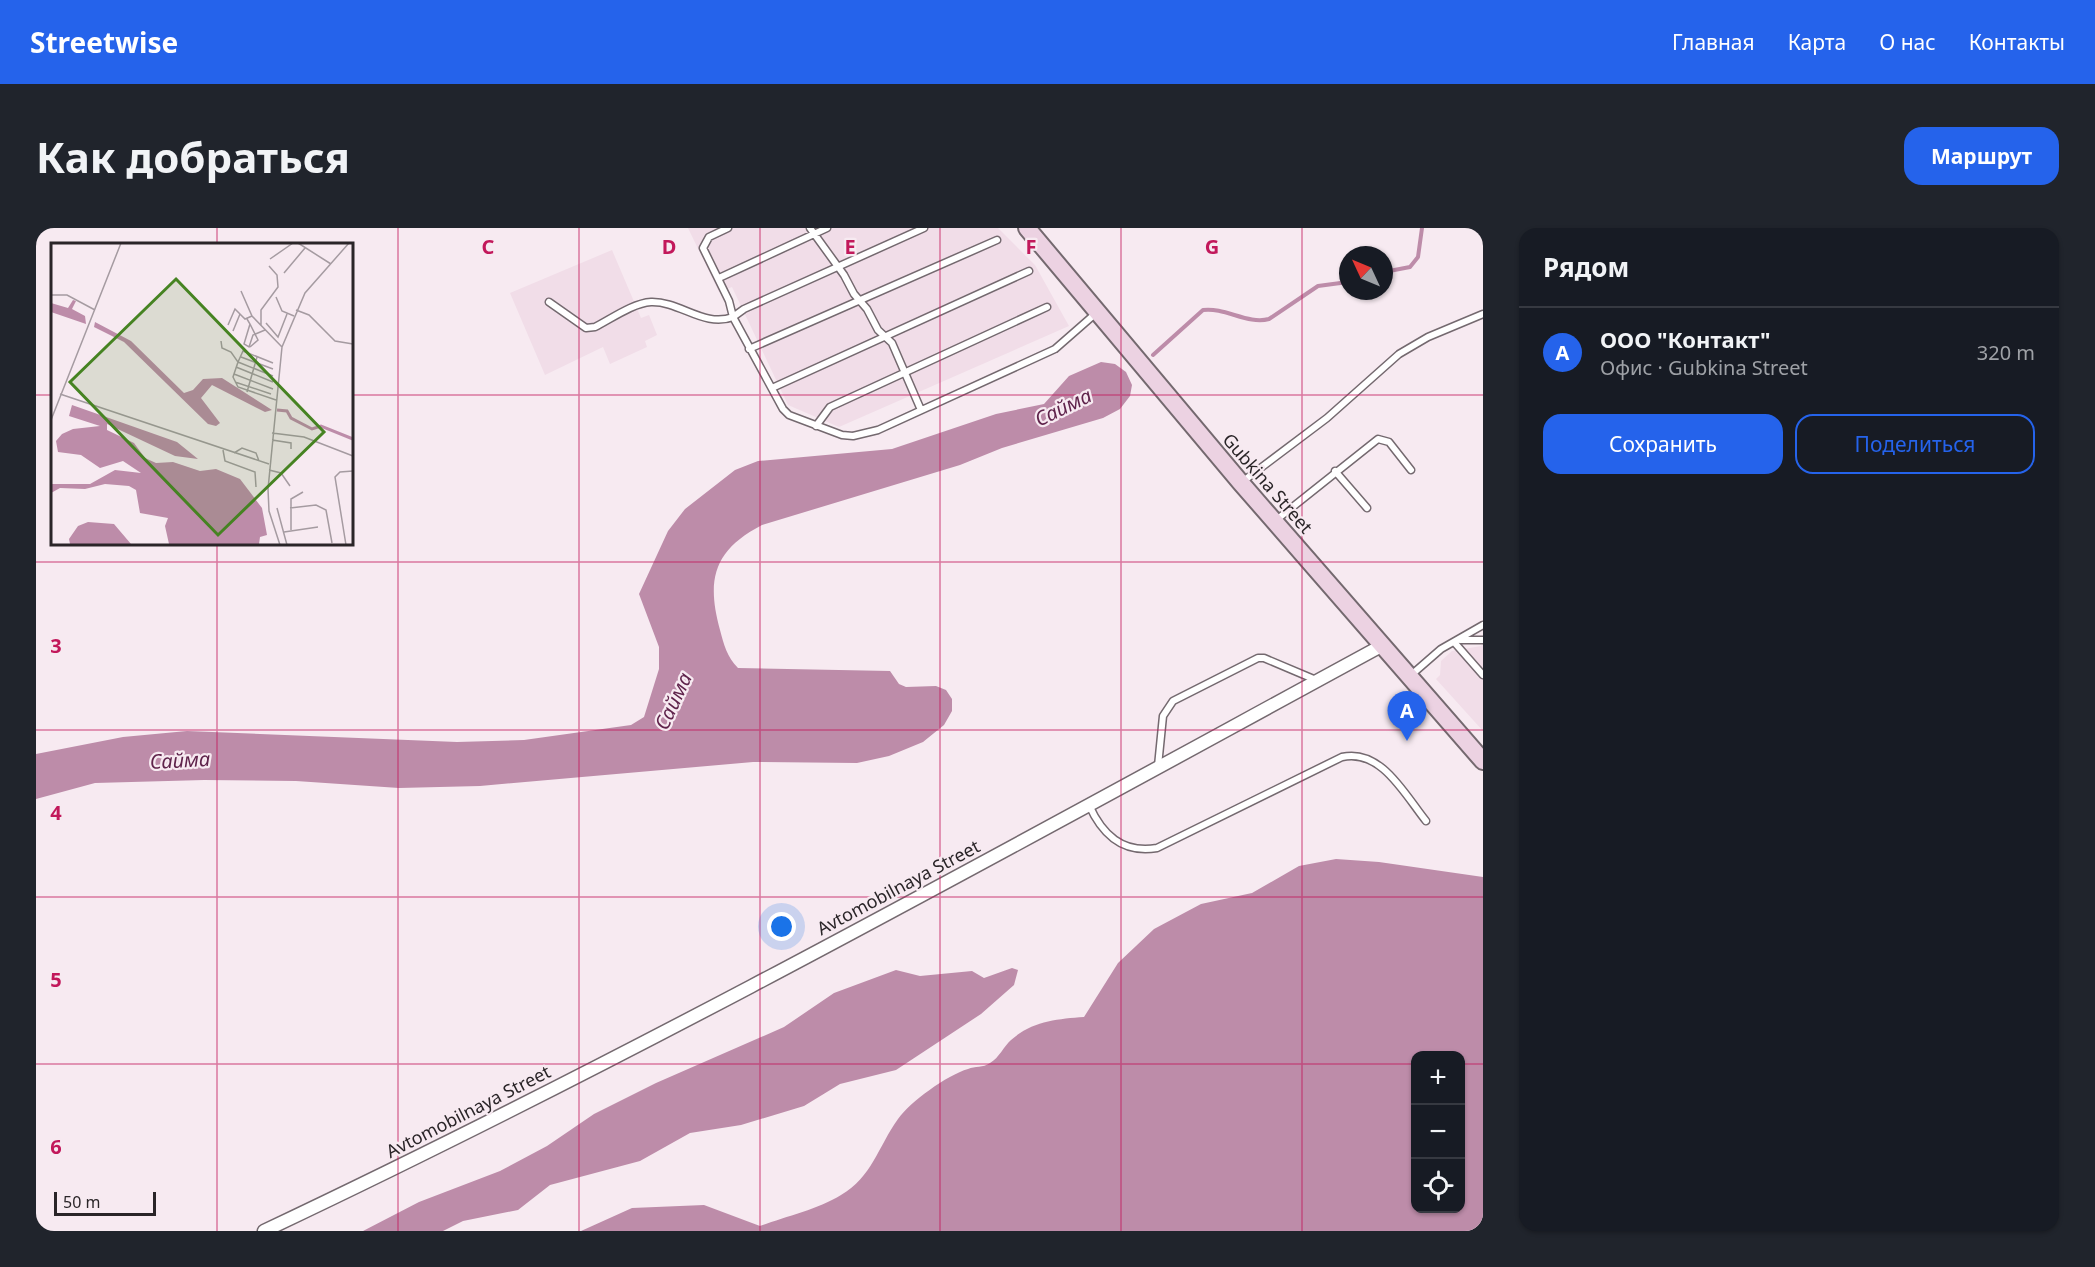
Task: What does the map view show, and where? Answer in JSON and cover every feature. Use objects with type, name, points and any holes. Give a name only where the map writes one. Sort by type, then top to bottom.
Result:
[{"type":"street","name":"Gubkina Street","points":[[1027,228],[1241,483],[1483,760]]},
{"type":"street","name":"Avtomobilnaya Street","points":[[264,1231],[381,1176],[700,1013],[1383,645]]},
{"type":"lane","points":[[728,228],[709,237],[703,244],[709,264],[719,278],[733,317],[772,388],[789,415],[816,426],[853,436],[878,430],[1055,349],[1097,312]]},
{"type":"lane","points":[[719,278],[812,231],[826,228]]},
{"type":"lane","points":[[549,302],[586,328],[595,327],[651,302],[661,303],[716,321],[733,317],[924,228]]},
{"type":"lane","points":[[812,231],[885,337],[892,343],[921,410]]},
{"type":"lane","points":[[750,349],[997,240]]},
{"type":"lane","points":[[772,388],[1029,271]]},
{"type":"lane","points":[[816,426],[830,407],[1047,307]]},
{"type":"lane","points":[[1241,483],[1326,418],[1399,354],[1428,337],[1483,314]]},
{"type":"lane","points":[[1275,522],[1335,471],[1378,439],[1389,442],[1411,470]]},
{"type":"lane","points":[[1335,471],[1366,508]]},
{"type":"lane","points":[[1409,676],[1454,642],[1481,628]]},
{"type":"lane","points":[[1454,642],[1483,640]]},
{"type":"lane","points":[[1454,642],[1483,675]]},
{"type":"lane","points":[[1158,767],[1163,716],[1173,702],[1258,658],[1264,658],[1317,680]]},
{"type":"lane","points":[[1088,805],[1101,829],[1115,841],[1137,849],[1157,848],[1352,754],[1362,755],[1380,766],[1426,821]]},
{"type":"shaded area","points":[[688,228],[998,228],[1035,265],[1069,326],[839,427],[788,405],[732,287],[719,292]]},
{"type":"shaded area","points":[[612,250],[641,318],[649,315],[657,335],[645,341],[647,347],[610,364],[603,347],[545,375],[510,293]]},
{"type":"shaded area","points":[[1483,643],[1483,731],[1436,679],[1440,675],[1441,661],[1452,651],[1481,646]]},
{"type":"water","points":[[1101,362],[1115,364],[1126,372],[1132,385],[1130,396],[1120,409],[1103,418],[1002,448],[960,465],[762,525],[733,545],[724,556],[714,581],[716,612],[726,650],[738,668],[890,671],[899,684],[906,687],[936,686],[946,690],[952,699],[952,711],[944,725],[923,742],[889,756],[857,763],[753,762],[480,786],[399,788],[296,781],[204,780],[95,783],[36,799],[36,754],[123,737],[187,731],[457,742],[524,740],[631,725],[644,717],[659,669],[659,647],[639,594],[668,531],[685,509],[735,470],[758,461],[892,449],[996,414],[1044,404],[1069,376]]},
{"type":"water","points":[[1336,859],[1379,862],[1483,877],[1483,1231],[581,1231],[632,1208],[704,1205],[760,1226],[832,1200],[852,1188],[874,1161],[898,1119],[930,1090],[959,1072],[990,1063],[1011,1040],[1027,1029],[1055,1020],[1084,1017],[1118,963],[1154,929],[1201,904],[1252,893],[1299,866]]},
{"type":"water","points":[[1012,968],[1018,970],[1014,985],[981,1014],[896,1070],[840,1084],[804,1106],[741,1125],[690,1133],[640,1161],[550,1185],[518,1210],[463,1221],[443,1231],[363,1231],[419,1202],[500,1171],[547,1146],[594,1114],[656,1083],[784,1027],[834,993],[896,970],[920,976],[972,971],[984,978]]},
{"type":"waterway","name":"Сайма","points":[[1393,270],[1410,267],[1418,257],[1422,228]]},
{"type":"waterway","name":"Сайма","points":[[1153,355],[1203,310],[1220,311],[1253,320],[1269,319],[1318,286],[1339,283]]},
{"type":"place","name":"ООО \"Контакт\"","points":[[1407,741]]}]
